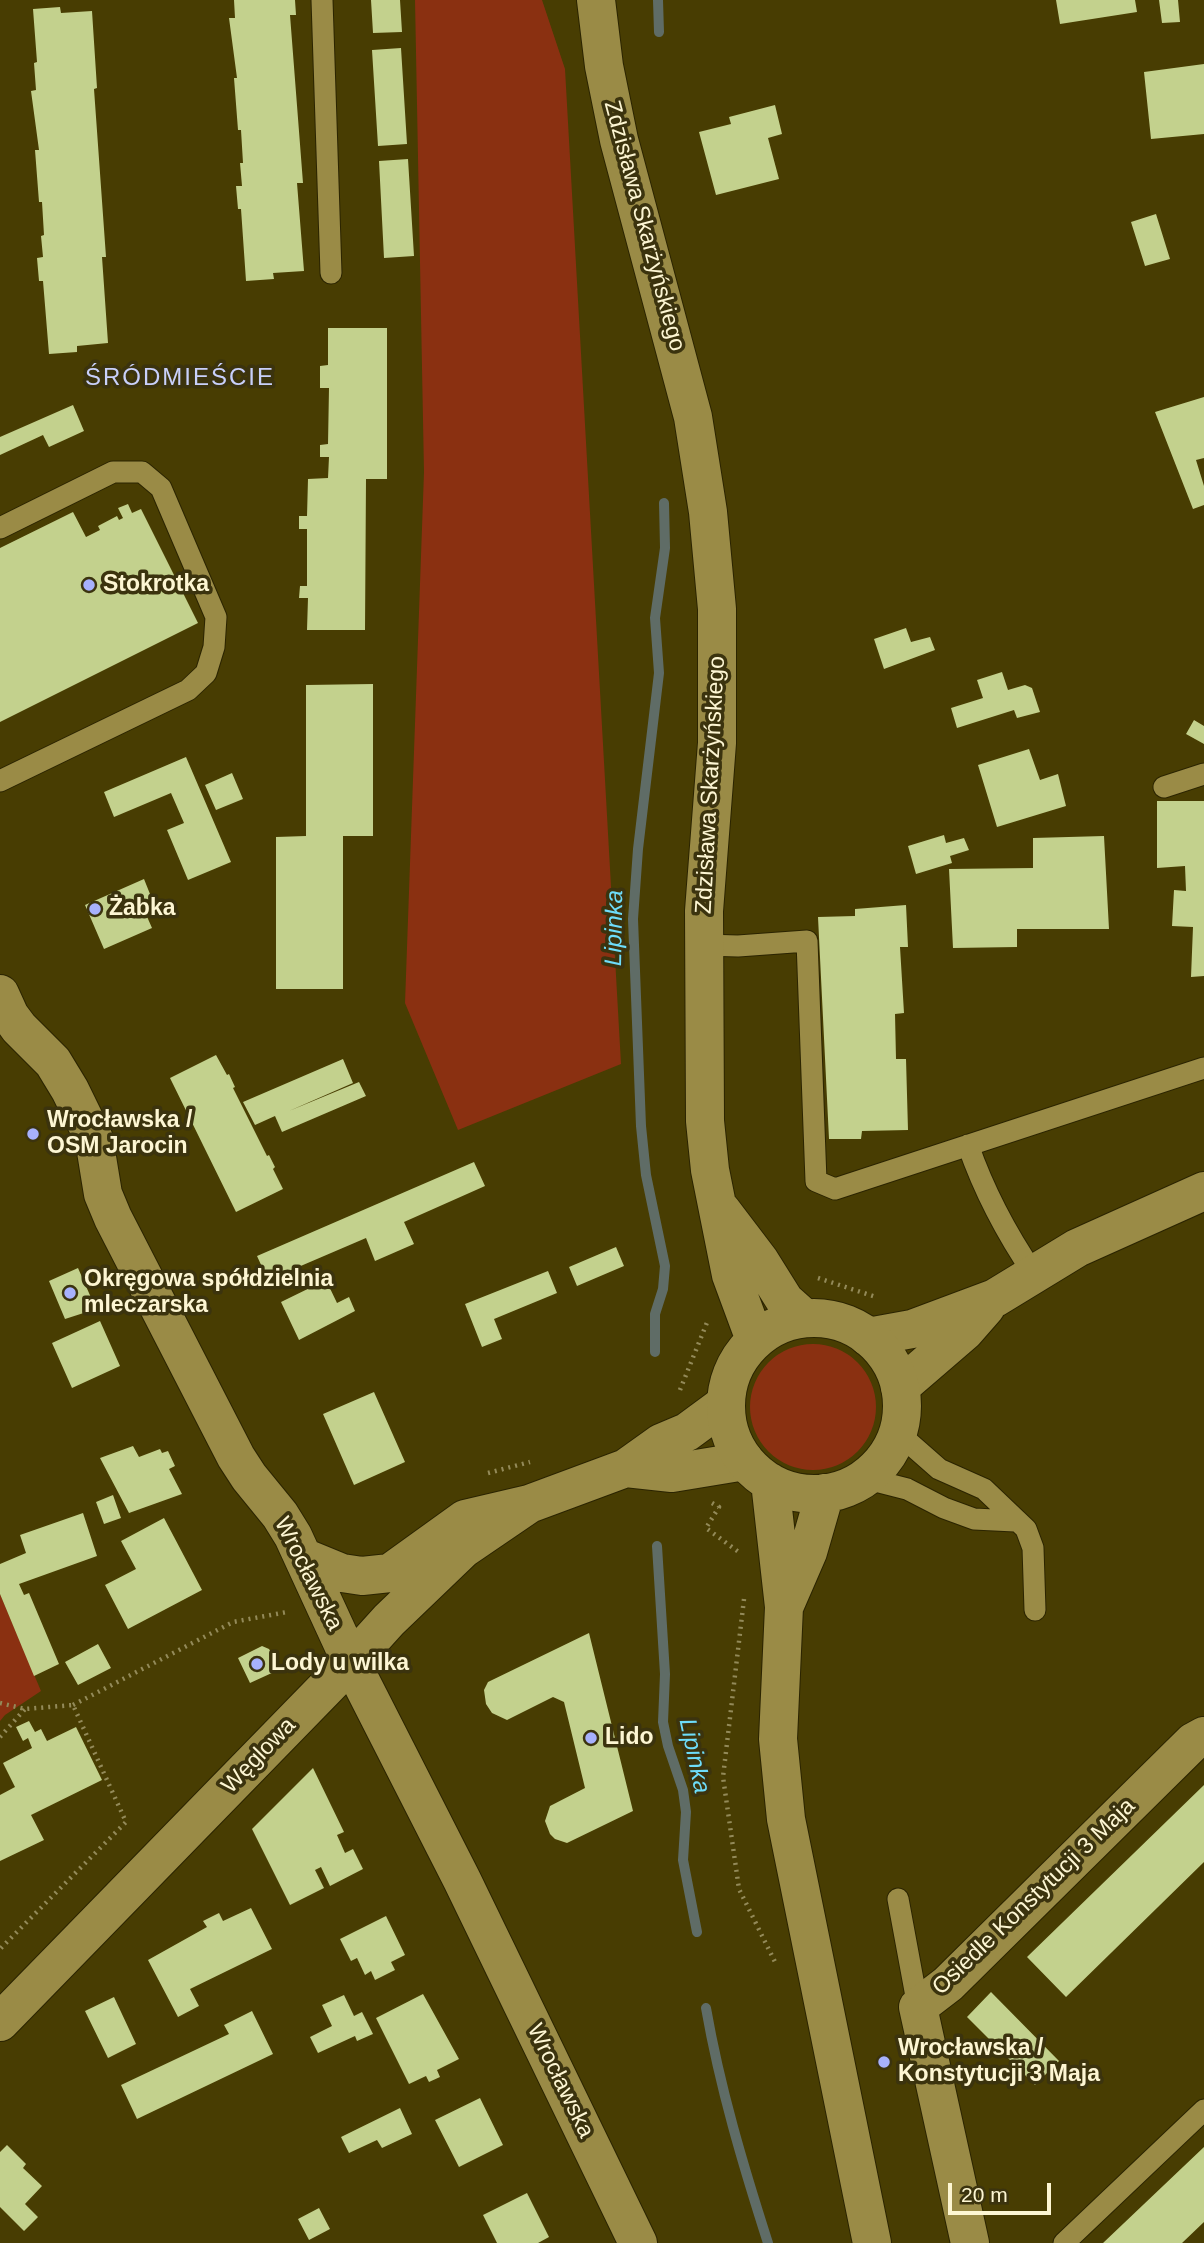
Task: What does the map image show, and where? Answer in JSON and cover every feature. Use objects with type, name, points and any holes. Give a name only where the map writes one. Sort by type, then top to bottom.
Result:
[{"type":"street","name":"Zdzisława Skarżyńskiego","points":[[596,0],[604,65],[619,139],[693,417],[708,512],[717,609],[717,743],[704,911],[705,1121],[710,1170],[731,1275],[755,1340]]},
{"type":"street","name":"Wrocławska","points":[[0,994],[10,1016],[53,1062],[66,1082],[94,1139],[103,1194],[113,1218],[236,1457],[248,1477],[280,1515],[303,1557],[351,1662],[462,1880],[638,2243]]},
{"type":"street","points":[[868,1337],[920,1326],[995,1298],[1077,1248],[1204,1191]]},
{"type":"street","name":"Zdzisława Skarżyńskiego","points":[[717,1204],[760,1261],[785,1301],[804,1318]]},
{"type":"street","points":[[900,1387],[965,1331],[995,1298]]},
{"type":"street","points":[[804,1318],[827,1319],[849,1325],[868,1337],[888,1359],[900,1387],[902,1410],[898,1433],[885,1459],[864,1478],[845,1488],[825,1493],[797,1493],[758,1472],[734,1444],[727,1424],[725,1404],[729,1380],[739,1359],[755,1340],[778,1326],[804,1318]]},
{"type":"street","name":"Węglowa","points":[[303,1557],[342,1573],[362,1576],[390,1573],[466,1519],[529,1503],[626,1468],[661,1443],[687,1432],[725,1404]]},
{"type":"street","name":"Węglowa","points":[[626,1468],[672,1473],[758,1472]]},
{"type":"street","points":[[758,1472],[784,1607],[778,1739],[786,1819],[872,2243]]},
{"type":"street","points":[[784,1607],[808,1552],[825,1493]]},
{"type":"street","name":"Węglowa","points":[[0,2022],[389,1620],[463,1549],[529,1503]]},
{"type":"street","name":"Osiedle Konstytucji 3 Maja","points":[[970,2243],[918,2007],[948,1984],[1193,1742],[1204,1736]]},
{"type":"lane","points":[[321,0],[331,273]]},
{"type":"lane","points":[[0,528],[113,472],[142,472],[161,488],[216,617],[214,647],[206,673],[188,690],[0,780]]},
{"type":"lane","points":[[1164,787],[1204,774]]},
{"type":"lane","points":[[704,945],[738,946],[807,941],[816,1181],[835,1189],[1204,1068]]},
{"type":"lane","points":[[968,1145],[984,1190],[1014,1245],[1034,1274]]},
{"type":"lane","points":[[898,1433],[939,1469],[984,1489],[1026,1529],[1033,1548],[1035,1610]]},
{"type":"lane","points":[[864,1478],[907,1489],[944,1508],[974,1519],[1015,1521]]},
{"type":"lane","points":[[898,1899],[918,2007]]},
{"type":"lane","points":[[1064,2243],[1204,2110]]},
{"type":"path","points":[[0,1703],[25,1709],[73,1705],[233,1622],[298,1610]]},
{"type":"path","points":[[0,1949],[126,1822],[73,1705]]},
{"type":"path","points":[[0,1737],[25,1709]]},
{"type":"shaded area","points":[[415,0],[542,0],[565,69],[621,1064],[458,1130],[405,1003],[424,472]]},
{"type":"shaded area","points":[[813,1344],[837,1349],[858,1362],[871,1383],[876,1407],[871,1431],[858,1452],[837,1465],[813,1470],[789,1465],[768,1452],[755,1431],[750,1407],[755,1383],[768,1362],[789,1349]]},
{"type":"shaded area","points":[[0,1594],[41,1691],[0,1721]]},
{"type":"building","points":[[234,0],[295,0],[296,15],[290,15],[303,183],[297,183],[304,271],[273,273],[274,279],[246,281],[241,209],[238,209],[236,186],[242,186],[240,163],[243,163],[234,78],[237,78],[229,18],[235,18]]},
{"type":"building","points":[[371,0],[400,0],[402,32],[373,33]]},
{"type":"building","points":[[1056,0],[1135,0],[1137,12],[1060,24]]},
{"type":"building","points":[[1159,0],[1178,0],[1180,22],[1162,23]]},
{"type":"building","points":[[60,7],[61,13],[92,11],[97,88],[94,89],[106,257],[102,257],[108,343],[77,346],[77,352],[49,354],[43,281],[39,281],[37,258],[43,257],[41,236],[44,235],[35,150],[39,150],[31,91],[36,90],[34,63],[37,62],[33,9]]},
{"type":"building","points":[[401,48],[407,144],[378,146],[372,50]]},
{"type":"building","points":[[1204,64],[1204,134],[1151,139],[1144,72]]},
{"type":"building","points":[[775,105],[782,134],[768,138],[779,179],[716,195],[699,132],[731,124],[729,117]]},
{"type":"building","points":[[408,159],[414,256],[384,258],[379,161]]},
{"type":"building","points":[[1156,214],[1170,259],[1145,266],[1131,222]]},
{"type":"building","points":[[328,328],[387,328],[387,479],[366,479],[365,630],[307,630],[308,598],[299,598],[300,586],[307,586],[307,529],[299,529],[299,516],[307,516],[308,479],[328,478],[329,457],[320,457],[320,445],[328,444],[329,388],[320,388],[320,366],[328,365]]},
{"type":"building","points":[[1204,397],[1204,458],[1196,460],[1204,486],[1204,505],[1193,509],[1155,412]]},
{"type":"building","points":[[73,405],[84,431],[49,447],[43,435],[0,455],[0,437]]},
{"type":"building","name":"Stokrotka","points":[[128,504],[132,513],[141,509],[198,623],[0,722],[0,548],[73,512],[86,537],[100,530],[98,526],[117,516],[119,520],[123,518],[118,508]]},
{"type":"building","points":[[906,628],[911,642],[930,637],[935,650],[884,669],[874,639]]},
{"type":"building","points":[[1002,672],[1008,690],[1025,685],[1032,688],[1040,712],[1017,718],[1014,710],[957,728],[951,708],[983,698],[977,680]]},
{"type":"building","points":[[373,684],[373,836],[343,836],[343,989],[276,989],[276,837],[306,836],[306,685]]},
{"type":"building","points":[[1194,720],[1204,726],[1204,744],[1186,734]]},
{"type":"building","points":[[1029,749],[1040,780],[1058,774],[1066,806],[997,827],[978,765]]},
{"type":"building","points":[[186,757],[231,862],[188,880],[167,830],[184,823],[171,793],[114,817],[104,792]]},
{"type":"building","points":[[232,773],[243,799],[216,810],[205,785]]},
{"type":"building","points":[[1157,801],[1204,801],[1204,976],[1191,977],[1193,927],[1172,926],[1174,890],[1186,891],[1185,866],[1157,868]]},
{"type":"building","points":[[944,835],[946,843],[964,838],[969,850],[950,856],[952,863],[916,874],[908,846]]},
{"type":"building","points":[[1104,836],[1109,929],[1017,929],[1017,947],[953,948],[949,869],[1033,868],[1033,838]]},
{"type":"building","points":[[144,879],[152,899],[141,903],[152,928],[104,949],[85,905]]},
{"type":"building","points":[[906,905],[908,947],[900,947],[904,1013],[895,1014],[896,1059],[906,1059],[908,1130],[862,1131],[861,1139],[829,1139],[818,917],[855,916],[855,909]]},
{"type":"building","points":[[216,1055],[227,1075],[229,1074],[235,1087],[233,1088],[275,1167],[273,1169],[283,1189],[236,1212],[170,1078]]},
{"type":"building","points":[[343,1059],[353,1083],[289,1111],[359,1082],[366,1096],[282,1132],[275,1116],[255,1125],[243,1102]]},
{"type":"building","points":[[474,1162],[485,1186],[404,1222],[414,1244],[375,1261],[366,1238],[268,1280],[257,1256]]},
{"type":"building","points":[[616,1247],[624,1266],[577,1286],[569,1267]]},
{"type":"building","points":[[78,1268],[96,1309],[65,1319],[49,1281]]},
{"type":"building","points":[[548,1271],[557,1293],[494,1319],[502,1339],[482,1347],[465,1304]]},
{"type":"building","points":[[326,1280],[337,1303],[349,1297],[355,1311],[299,1340],[281,1302]]},
{"type":"building","points":[[100,1321],[120,1366],[72,1388],[52,1343]]},
{"type":"building","points":[[374,1392],[405,1462],[354,1485],[323,1414]]},
{"type":"building","points":[[133,1446],[139,1457],[160,1449],[162,1453],[168,1451],[175,1466],[169,1469],[182,1494],[129,1513],[100,1458]]},
{"type":"building","points":[[113,1495],[121,1518],[104,1524],[96,1502]]},
{"type":"building","points":[[83,1513],[97,1556],[19,1584],[24,1595],[29,1593],[59,1664],[34,1676],[0,1594],[0,1564],[26,1553],[20,1535]]},
{"type":"building","points":[[164,1518],[202,1590],[128,1629],[105,1585],[136,1569],[121,1541]]},
{"type":"building","points":[[589,1633],[633,1811],[567,1843],[550,1834],[545,1821],[550,1806],[585,1788],[564,1702],[553,1697],[507,1720],[492,1713],[486,1704],[484,1690],[488,1682]]},
{"type":"building","points":[[98,1644],[111,1668],[78,1685],[65,1662]]},
{"type":"building","points":[[262,1646],[269,1649],[277,1663],[274,1672],[250,1683],[238,1658]]},
{"type":"building","points":[[29,1721],[35,1732],[41,1729],[47,1741],[76,1727],[102,1780],[31,1815],[44,1840],[0,1861],[0,1795],[15,1787],[3,1763],[32,1748],[28,1738],[23,1741],[16,1727]]},
{"type":"building","points":[[313,1768],[344,1832],[337,1835],[345,1853],[353,1849],[363,1869],[330,1886],[321,1867],[315,1870],[324,1888],[290,1905],[252,1829]]},
{"type":"building","points":[[1204,1785],[1204,1862],[1066,1997],[1027,1957]]},
{"type":"building","points":[[251,1908],[272,1949],[190,1989],[199,2006],[178,2017],[148,1960],[207,1927],[203,1921],[219,1913],[223,1921]]},
{"type":"building","points":[[386,1916],[405,1955],[391,1962],[395,1970],[375,1980],[371,1971],[365,1975],[357,1958],[351,1961],[340,1939]]},
{"type":"building","points":[[991,1992],[1059,2061],[1035,2085],[967,2017]]},
{"type":"building","points":[[423,1994],[459,2059],[437,2070],[440,2077],[429,2082],[426,2076],[409,2084],[376,2018]]},
{"type":"building","points":[[344,1995],[354,2016],[362,2012],[373,2034],[357,2041],[355,2036],[318,2053],[310,2037],[332,2026],[322,2005]]},
{"type":"building","points":[[114,1997],[136,2044],[108,2058],[85,2011]]},
{"type":"building","points":[[252,2011],[273,2054],[137,2119],[121,2085],[229,2034],[224,2025]]},
{"type":"building","points":[[480,2098],[503,2145],[459,2167],[435,2120]]},
{"type":"building","points":[[400,2108],[412,2134],[382,2148],[377,2140],[349,2153],[341,2137]]},
{"type":"building","points":[[7,2145],[26,2164],[23,2168],[42,2186],[25,2204],[38,2217],[24,2231],[0,2207],[0,2152]]},
{"type":"building","points":[[1204,2147],[1204,2222],[1182,2243],[1103,2243]]},
{"type":"building","points":[[527,2193],[549,2237],[538,2243],[497,2243],[483,2215]]},
{"type":"building","points":[[319,2208],[330,2229],[309,2240],[298,2219]]},
{"type":"waterway","name":"Lipinka","points":[[658,0],[659,32]]},
{"type":"waterway","name":"Lipinka","points":[[655,1352],[655,1314],[663,1289],[665,1266],[646,1175],[641,1126],[633,919],[638,849],[659,673],[655,618],[665,548],[664,503]]},
{"type":"waterway","name":"Lipinka","points":[[657,1546],[665,1674],[663,1722],[683,1790],[686,1812],[683,1860],[697,1932]]},
{"type":"waterway","name":"Lipinka","points":[[706,2008],[733,2126],[768,2243]]},
{"type":"place","name":"Stokrotka","points":[[89,585]]},
{"type":"place","name":"Żabka","points":[[95,909]]},
{"type":"place","name":"Wrocławska / OSM Jarocin","points":[[33,1134]]},
{"type":"place","name":"Okręgowa spółdzielnia mleczarska","points":[[70,1293]]},
{"type":"place","name":"Lody u wilka","points":[[257,1664]]},
{"type":"place","name":"Lido","points":[[591,1738]]},
{"type":"place","name":"Wrocławska / Konstytucji 3 Maja","points":[[884,2062]]},
{"type":"district","name":"ŚRÓDMIEŚCIE","points":[[180,378]]}]
